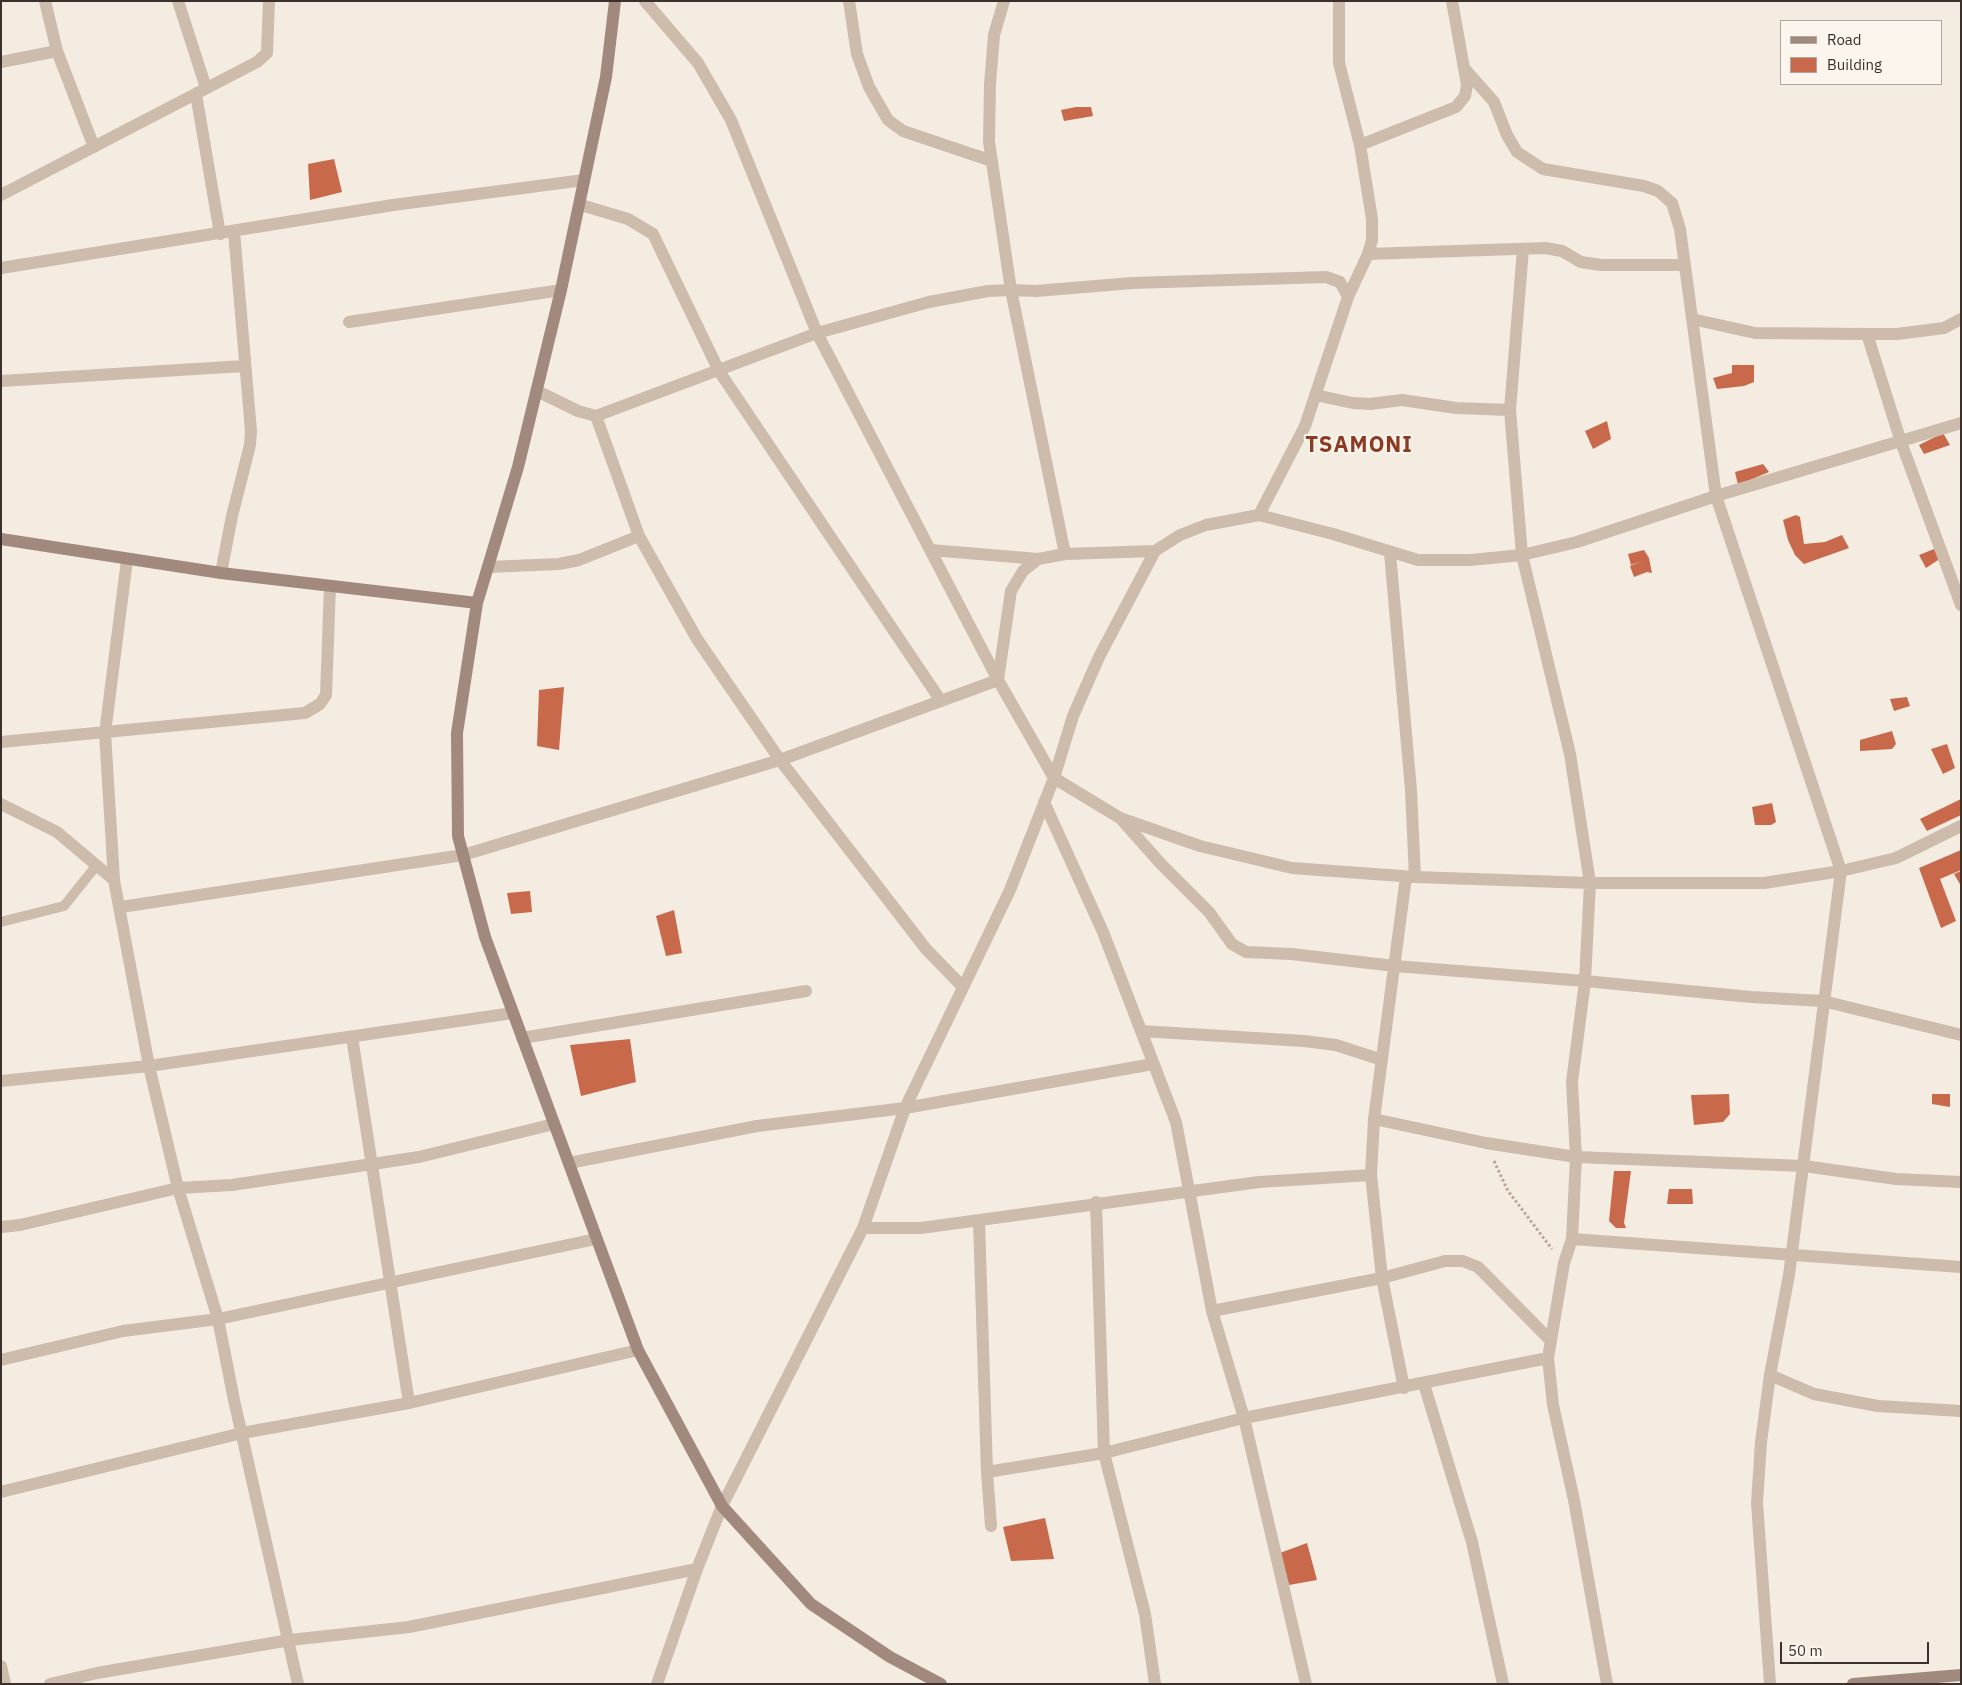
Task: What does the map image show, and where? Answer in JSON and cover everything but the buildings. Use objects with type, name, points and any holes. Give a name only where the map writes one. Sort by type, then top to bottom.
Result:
[{"type":"main road","points":[[615,1],[606,78],[562,290],[518,467],[477,603],[457,733],[458,836],[485,937],[638,1350],[722,1506],[811,1604],[890,1657],[941,1684]]},
{"type":"main road","points":[[1,539],[127,560],[222,573],[477,603]]},
{"type":"main road","points":[[1853,1684],[1961,1674]]},
{"type":"street","points":[[45,1],[57,51],[94,147]]},
{"type":"street","points":[[178,1],[201,91],[220,234]]},
{"type":"street","points":[[1,195],[257,62],[267,53],[269,1]]},
{"type":"street","points":[[645,1],[698,63],[731,120],[817,333],[998,680],[1054,778],[1120,818],[1200,846],[1292,868],[1410,877],[1590,883],[1764,883],[1841,871],[1896,858],[1961,826]]},
{"type":"street","points":[[850,1],[857,54],[869,87],[888,120],[903,131],[992,161]]},
{"type":"street","points":[[1004,1],[994,35],[990,84],[989,142],[1011,290],[1065,554]]},
{"type":"street","points":[[1259,515],[1304,426],[1348,297],[1368,254],[1372,240],[1372,219],[1360,145],[1339,63],[1339,1]]},
{"type":"street","points":[[1360,145],[1456,107],[1464,96],[1467,85],[1452,1]]},
{"type":"street","points":[[1,62],[57,51]]},
{"type":"street","points":[[1464,68],[1494,102],[1507,135],[1517,152],[1543,169],[1644,186],[1658,191],[1672,203],[1680,229],[1716,496],[1841,871],[1823,1001],[1804,1166],[1761,1442],[1757,1504],[1770,1684]]},
{"type":"street","points":[[1,268],[393,205],[584,180]]},
{"type":"street","points":[[581,205],[628,219],[653,234],[718,371],[941,702]]},
{"type":"street","points":[[222,573],[232,516],[250,445],[251,430],[234,232]]},
{"type":"street","points":[[1368,254],[1545,248],[1562,251],[1581,262],[1601,265],[1685,265]]},
{"type":"street","points":[[1523,249],[1510,410],[1522,555],[1570,754],[1590,883],[1585,981],[1572,1082],[1576,1157],[1572,1239],[1564,1263],[1548,1358],[1553,1405],[1574,1500],[1607,1684]]},
{"type":"street","points":[[537,391],[578,411],[596,416],[817,333],[929,302],[988,291],[1036,291],[1132,283],[1326,277],[1340,282],[1348,297]]},
{"type":"street","points":[[349,322],[562,290]]},
{"type":"street","points":[[1692,319],[1755,333],[1867,334],[1897,334],[1944,328],[1961,319]]},
{"type":"street","points":[[1867,334],[1900,442],[1961,605]]},
{"type":"street","points":[[1,381],[244,366]]},
{"type":"street","points":[[1315,395],[1353,403],[1370,404],[1402,400],[1456,408],[1510,410]]},
{"type":"street","points":[[596,416],[639,536],[697,639],[780,760],[926,949],[962,986]]},
{"type":"street","points":[[657,1684],[697,1569],[722,1506],[863,1228],[905,1108],[962,986],[1010,890],[1054,778],[1073,716],[1099,658],[1155,551],[1180,535],[1206,525],[1259,515],[1333,534],[1418,560],[1470,560],[1522,555],[1577,542],[1716,496],[1961,423]]},
{"type":"street","points":[[488,568],[559,564],[579,560],[639,536]]},
{"type":"street","points":[[931,550],[1038,559],[1065,554],[1155,551]]},
{"type":"street","points":[[1390,553],[1410,781],[1410,877],[1395,966],[1374,1118],[1371,1175],[1382,1278],[1404,1388]]},
{"type":"street","points":[[998,680],[1011,591],[1023,571],[1038,559]]},
{"type":"street","points":[[127,560],[105,733],[114,880],[121,907],[149,1066],[178,1188],[218,1318],[242,1433],[290,1640],[298,1684]]},
{"type":"street","points":[[1,742],[284,717],[305,713],[320,704],[326,695],[330,586]]},
{"type":"street","points":[[121,907],[463,854],[780,760],[998,680]]},
{"type":"street","points":[[1044,802],[1103,932],[1176,1122],[1212,1311],[1244,1418],[1306,1684]]},
{"type":"street","points":[[1,804],[57,832],[114,880]]},
{"type":"street","points":[[1120,818],[1161,864],[1209,912],[1238,950],[1395,966],[1585,981],[1751,997],[1823,1001],[1961,1035]]},
{"type":"street","points":[[522,1038],[806,991]]},
{"type":"street","points":[[1,1081],[149,1066],[513,1014]]},
{"type":"street","points":[[1141,1031],[1304,1041],[1336,1045],[1382,1060]]},
{"type":"street","points":[[352,1037],[409,1403]]},
{"type":"street","points":[[569,1163],[757,1126],[905,1108],[1153,1064]]},
{"type":"street","points":[[1374,1118],[1486,1142],[1576,1157],[1804,1166],[1896,1179],[1961,1182]]},
{"type":"street","points":[[1,1227],[20,1225],[178,1188],[232,1185],[419,1157],[554,1124]]},
{"type":"street","points":[[863,1228],[921,1228],[979,1221],[1096,1202],[1259,1182],[1371,1175]]},
{"type":"street","points":[[1096,1202],[1104,1453],[1145,1614],[1155,1684]]},
{"type":"street","points":[[979,1221],[987,1472],[991,1526]]},
{"type":"street","points":[[1,1360],[123,1331],[218,1318],[390,1284],[596,1239]]},
{"type":"street","points":[[1572,1239],[1961,1267]]},
{"type":"street","points":[[1212,1311],[1382,1278],[1446,1261],[1463,1261],[1478,1267],[1551,1340]]},
{"type":"street","points":[[1,1492],[242,1433],[409,1403],[638,1350]]},
{"type":"street","points":[[987,1472],[1104,1453],[1244,1418],[1404,1388],[1548,1358]]},
{"type":"street","points":[[1770,1375],[1814,1394],[1878,1406],[1961,1411]]},
{"type":"street","points":[[1424,1384],[1472,1542],[1503,1684]]},
{"type":"street","points":[[50,1684],[97,1673],[290,1640],[409,1627],[697,1569]]},
{"type":"street","points":[[1,1666],[5,1684]]},
{"type":"lane","points":[[1,922],[64,906],[96,866]]},
{"type":"path","points":[[1486,1142],[1508,1192],[1564,1263]]},
{"type":"district","name":"TSAMONI","points":[[1359,446]]}]
